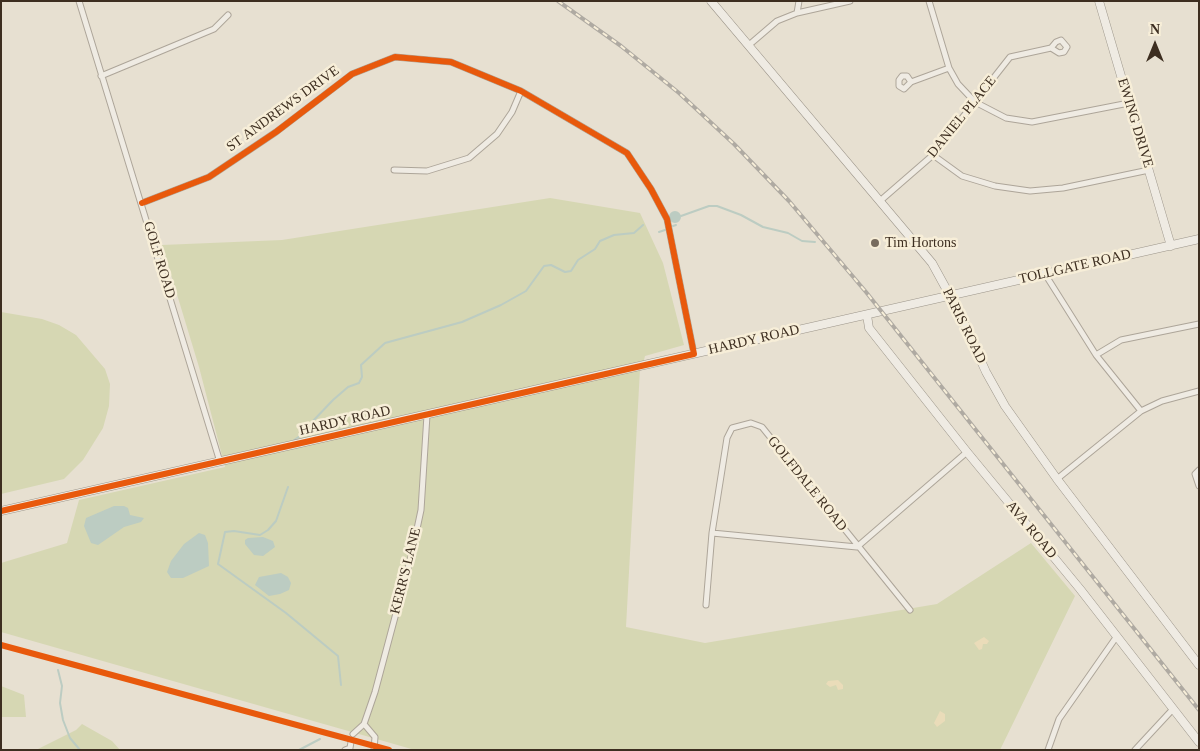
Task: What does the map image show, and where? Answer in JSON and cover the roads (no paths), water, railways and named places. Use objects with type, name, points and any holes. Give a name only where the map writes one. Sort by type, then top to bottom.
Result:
[{"type":"main road","name":"PARIS ROAD","points":[[710,1],[932,263],[1005,406],[1057,479],[1199,665]]},
{"type":"main road","name":"EWING DRIVE","points":[[1099,1],[1171,246]]},
{"type":"main road","name":"TOLLGATE ROAD","points":[[950,296],[1199,239]]},
{"type":"main road","name":"HARDY ROAD","points":[[1,511],[950,296]]},
{"type":"main road","name":"AVA ROAD","points":[[867,315],[870,328],[967,452],[1117,636],[1199,742]]},
{"type":"street","name":"GOLF ROAD","points":[[79,1],[220,462]]},
{"type":"street","points":[[797,13],[799,1]]},
{"type":"street","points":[[749,45],[777,22],[797,13],[850,1]]},
{"type":"street","points":[[929,1],[949,68],[958,84],[975,102],[1006,118],[1032,122],[1129,104]]},
{"type":"street","points":[[101,76],[214,29],[228,15]]},
{"type":"street","name":"DANIEL PLACE","points":[[880,201],[933,155],[1010,57],[1051,48]]},
{"type":"street","name":"ST ANDREWS DRIVE","points":[[142,203],[208,177],[276,132],[352,74],[395,57],[451,62],[521,91],[627,153],[651,189],[667,219],[694,354]]},
{"type":"street","points":[[912,82],[949,68]]},
{"type":"street","points":[[394,170],[427,171],[469,158],[497,134],[512,112],[521,91]]},
{"type":"street","points":[[933,155],[962,176],[995,186],[1030,191],[1063,188],[1149,170]]},
{"type":"street","points":[[1045,274],[1096,355],[1141,411]]},
{"type":"street","points":[[1096,355],[1121,340],[1199,324]]},
{"type":"street","points":[[1057,479],[1141,411],[1162,401],[1199,391]]},
{"type":"street","name":"KERR'S LANE","points":[[353,734],[364,724],[384,662],[421,510],[427,415]]},
{"type":"street","name":"GOLFDALE ROAD","points":[[706,605],[712,533],[727,438],[732,428],[751,422],[762,427],[857,547],[910,610]]},
{"type":"street","points":[[712,533],[857,547],[967,452]]},
{"type":"street","points":[[1199,470],[1195,474],[1199,486]]},
{"type":"street","points":[[1048,750],[1059,719],[1117,636]]},
{"type":"street","points":[[1135,750],[1173,709]]},
{"type":"street","points":[[364,724],[375,737],[374,750]]},
{"type":"street","points":[[350,749],[352,742]]},
{"type":"waterway","points":[[681,216],[709,206],[717,206],[741,215],[763,227],[788,233],[802,241],[815,242]]},
{"type":"waterway","points":[[293,441],[304,433],[333,400],[348,387],[359,383],[362,377],[361,365],[385,343],[462,322],[501,305],[526,291],[544,266],[551,265],[565,272],[571,271],[578,260],[595,249],[600,241],[614,235],[634,233],[643,225]]},
{"type":"waterway","points":[[659,232],[665,230]]},
{"type":"waterway","points":[[288,487],[276,521],[268,530],[260,535],[234,531],[225,532],[218,564],[286,613],[338,656],[341,685]]},
{"type":"waterway","points":[[58,670],[62,686],[60,703],[63,720],[70,738],[80,750]]},
{"type":"waterway","points":[[299,750],[320,739]]},
{"type":"railway","points":[[558,1],[621,46],[679,93],[734,144],[789,201],[866,292],[1199,710]]},
{"type":"place","name":"Tim Hortons","points":[[875,243]]}]
